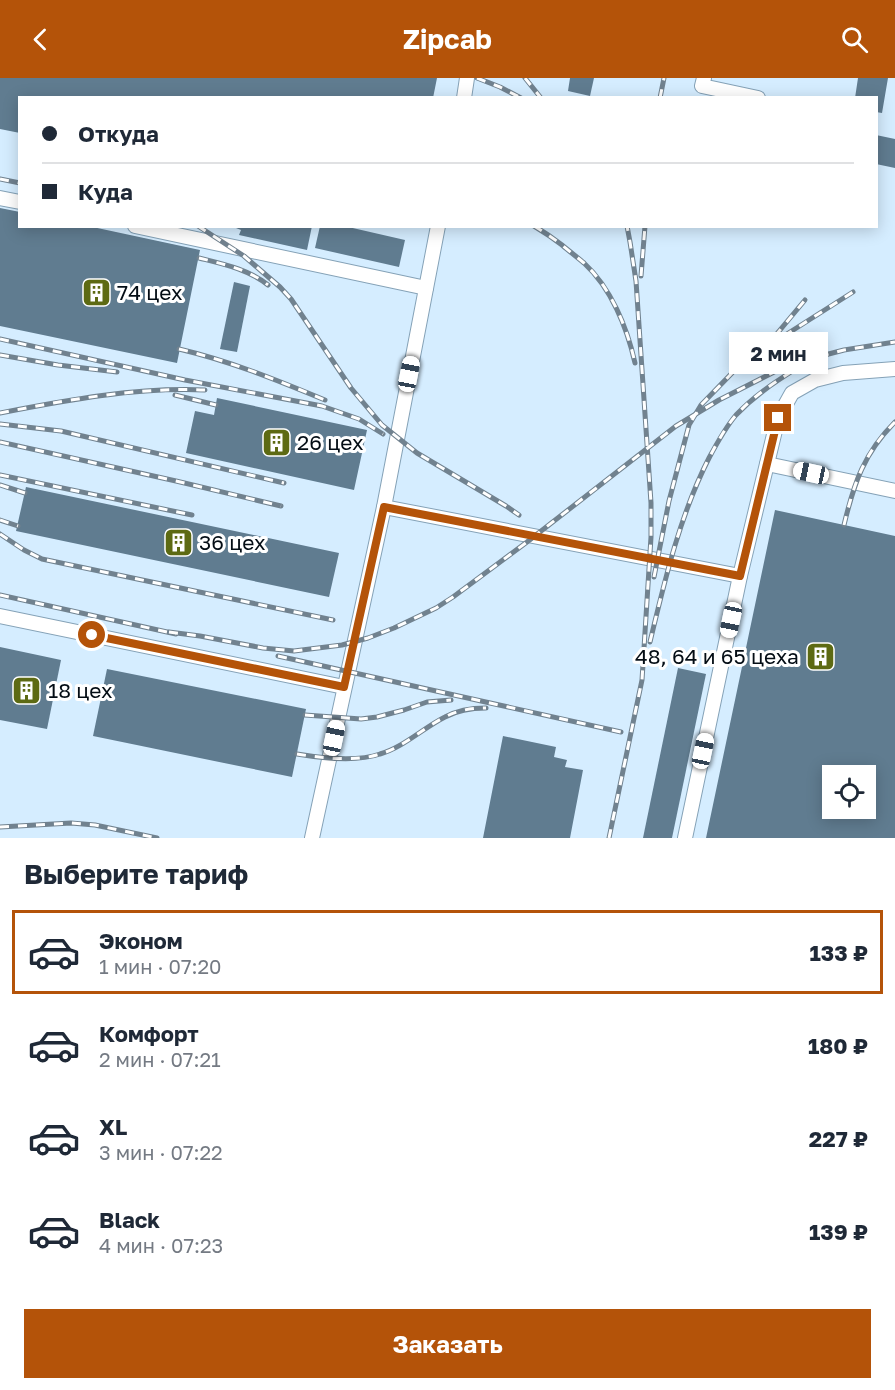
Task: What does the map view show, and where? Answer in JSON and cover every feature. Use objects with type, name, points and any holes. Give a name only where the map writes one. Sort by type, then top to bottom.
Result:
[{"type":"lane","points":[[464,96],[467,78]]},
{"type":"lane","points":[[704,78],[702,86],[749,96]]},
{"type":"lane","points":[[0,198],[18,202]]},
{"type":"lane","points":[[144,228],[426,288]]},
{"type":"lane","points":[[312,838],[384,507],[438,228]]},
{"type":"lane","points":[[685,838],[740,576],[778,418],[792,393],[815,380],[843,373],[895,369]]},
{"type":"lane","points":[[767,464],[895,491]]},
{"type":"lane","points":[[384,507],[740,576]]},
{"type":"lane","points":[[0,616],[344,687]]},
{"type":"building","points":[[0,78],[437,78],[433,96],[18,96],[18,133],[0,129]]},
{"type":"building","points":[[570,78],[594,78],[590,96],[568,91]]},
{"type":"building","points":[[858,78],[888,78],[882,113],[878,112],[878,96],[855,96]]},
{"type":"building","points":[[878,135],[895,139],[895,168],[878,164]]},
{"type":"building","name":"74 цех","points":[[0,208],[18,212],[18,228],[97,228],[200,250],[177,363],[0,326]]},
{"type":"building","points":[[236,228],[312,228],[307,250],[239,235],[241,230]]},
{"type":"building","points":[[320,228],[353,228],[405,240],[399,267],[315,248]]},
{"type":"building","points":[[234,282],[250,286],[237,352],[220,349]]},
{"type":"building","name":"26 цех","points":[[217,398],[367,430],[354,490],[186,453],[195,411],[214,415]]},
{"type":"building","name":"36 цех","points":[[26,487],[339,553],[329,597],[16,531]]},
{"type":"building","name":"48, 64 и 65 цеха","points":[[775,510],[895,536],[895,838],[706,838]]},
{"type":"building","name":"18 цех","points":[[0,647],[61,660],[47,729],[0,720]]},
{"type":"building","points":[[678,668],[706,674],[672,838],[643,838]]},
{"type":"building","points":[[107,669],[306,709],[292,777],[93,736]]},
{"type":"building","points":[[503,736],[556,747],[554,757],[567,760],[565,767],[583,770],[570,838],[483,838]]},
{"type":"railway","points":[[477,78],[517,96]]},
{"type":"railway","points":[[525,78],[539,96]]},
{"type":"railway","points":[[660,96],[664,78]]},
{"type":"railway","points":[[0,179],[18,183]]},
{"type":"railway","points":[[201,228],[244,256],[280,287],[291,299],[351,388],[382,425],[417,453],[519,515]]},
{"type":"railway","points":[[537,228],[559,242],[584,263],[602,284],[617,309],[635,363]]},
{"type":"railway","points":[[609,838],[642,680],[651,537],[651,503],[636,281],[627,228]]},
{"type":"railway","points":[[641,276],[645,228]]},
{"type":"railway","points":[[199,258],[244,271],[268,285]]},
{"type":"railway","points":[[654,577],[669,501],[689,425],[701,405],[733,372],[754,355],[853,292]]},
{"type":"railway","points":[[775,336],[805,300]]},
{"type":"railway","points":[[0,339],[185,380],[322,406],[359,419],[383,434]]},
{"type":"railway","points":[[169,632],[294,651],[342,645],[394,628],[436,608],[453,597],[676,426],[719,400],[794,363],[844,350],[895,342]]},
{"type":"railway","points":[[179,349],[235,365],[325,400]]},
{"type":"railway","points":[[0,355],[117,372]]},
{"type":"railway","points":[[650,642],[682,525],[709,458],[736,415],[794,370]]},
{"type":"railway","points":[[0,413],[76,399],[154,390],[205,390]]},
{"type":"railway","points":[[175,395],[216,405]]},
{"type":"railway","points":[[844,525],[862,469],[875,445],[895,422]]},
{"type":"railway","points":[[0,424],[61,431],[284,483]]},
{"type":"railway","points":[[0,442],[281,506]]},
{"type":"railway","points":[[0,475],[192,515]]},
{"type":"railway","points":[[0,485],[25,493]]},
{"type":"railway","points":[[0,520],[18,526]]},
{"type":"railway","points":[[0,534],[42,559],[333,620]]},
{"type":"railway","points":[[0,595],[176,634]]},
{"type":"railway","points":[[278,656],[621,732]]},
{"type":"railway","points":[[305,715],[361,719],[377,717],[427,702],[451,700]]},
{"type":"railway","points":[[297,754],[339,758],[371,756],[397,747],[450,715],[465,710],[486,708]]},
{"type":"railway","points":[[0,827],[71,823],[95,825],[157,838]]},
{"type":"place","name":"74 цех","points":[[96,292]]},
{"type":"place","name":"26 цех","points":[[276,442]]},
{"type":"place","name":"36 цех","points":[[178,542]]},
{"type":"place","name":"48, 64 и 65 цеха","points":[[820,656]]},
{"type":"place","name":"18 цех","points":[[27,690]]},
{"type":"route","points":[[92,635],[344,687],[384,507],[740,576],[778,418]]}]
